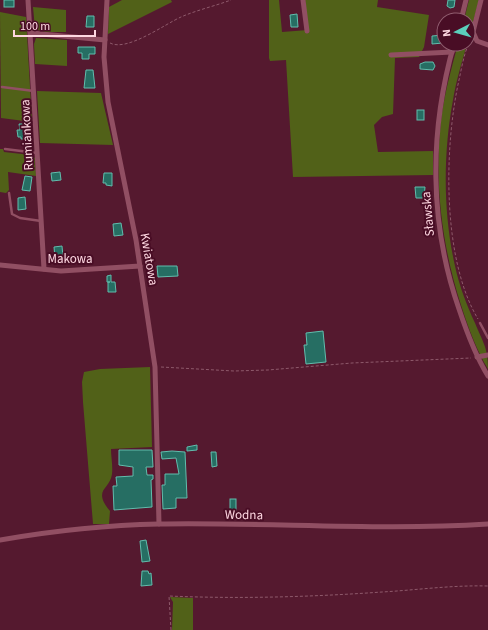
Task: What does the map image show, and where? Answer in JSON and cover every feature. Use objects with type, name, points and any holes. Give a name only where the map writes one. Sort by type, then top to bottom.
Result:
[{"type":"street","name":"Rumiankowa","points":[[28,0],[44,269]]},
{"type":"street","name":"Kwiatowa","points":[[107,0],[104,74],[108,102],[140,266],[155,367],[159,524]]},
{"type":"street","points":[[303,0],[307,31]]},
{"type":"street","points":[[463,12],[466,0]]},
{"type":"street","points":[[476,17],[481,0]]},
{"type":"street","points":[[31,33],[105,40]]},
{"type":"street","points":[[476,39],[480,43],[488,45]]},
{"type":"street","points":[[391,55],[452,52]]},
{"type":"street","name":"Sławska","points":[[452,52],[446,76],[436,146],[439,230],[454,296],[477,357],[488,376]]},
{"type":"street","name":"Makowa","points":[[0,265],[82,271],[140,266]]},
{"type":"street","points":[[477,357],[488,355]]},
{"type":"street","name":"Wodna","points":[[0,540],[46,533],[159,524],[422,527],[488,524]]},
{"type":"lane","points":[[2,87],[34,91]]},
{"type":"lane","points":[[5,149],[38,153]]},
{"type":"lane","points":[[9,193],[12,214],[20,218],[41,221]]},
{"type":"lane","points":[[480,323],[488,338]]},
{"type":"path","points":[[105,40],[112,44],[120,45],[143,38],[182,17],[231,0]]},
{"type":"path","points":[[465,52],[455,98],[449,180],[457,261],[469,301],[480,323]]},
{"type":"path","points":[[155,367],[234,371],[268,370],[352,362],[477,357]]},
{"type":"path","points":[[171,630],[169,596],[212,597],[328,595],[433,587],[488,586]]},
{"type":"green space","points":[[122,0],[171,0],[172,2],[108,34],[109,7]]},
{"type":"green space","points":[[269,0],[279,0],[282,32],[308,30],[305,0],[378,0],[377,7],[429,15],[424,47],[419,57],[395,58],[393,114],[382,117],[374,125],[378,152],[433,151],[433,175],[293,177],[286,60],[270,61],[269,58]]},
{"type":"green space","points":[[469,0],[479,0],[476,12],[466,12]]},
{"type":"green space","points":[[33,7],[66,10],[66,32],[45,32],[35,29]]},
{"type":"green space","points":[[0,12],[26,17],[32,122],[1,118]]},
{"type":"green space","points":[[36,38],[67,40],[67,66],[35,64],[34,44]]},
{"type":"green space","points":[[456,52],[465,52],[454,93],[447,141],[446,204],[455,266],[466,303],[484,345],[487,355],[488,369],[466,321],[454,283],[444,237],[441,214],[438,168],[439,144],[442,111]]},
{"type":"green space","points":[[37,91],[101,93],[113,145],[40,143]]},
{"type":"green space","points":[[0,149],[3,149],[4,152],[31,155],[35,158],[36,176],[8,172],[9,190],[6,193],[0,192]]},
{"type":"green space","points":[[150,367],[152,447],[111,449],[111,479],[102,494],[102,498],[110,511],[109,524],[93,524],[83,402],[82,382],[84,372],[100,369]]},
{"type":"green space","points":[[170,597],[193,598],[193,630],[172,630],[173,602]]},
{"type":"building","points":[[4,0],[14,0],[14,7],[4,7]]},
{"type":"building","points":[[448,0],[455,0],[454,7],[450,8],[447,6]]},
{"type":"building","points":[[297,14],[298,27],[291,27],[290,15]]},
{"type":"building","points":[[87,16],[94,16],[94,27],[86,27]]},
{"type":"building","points":[[432,36],[436,36],[436,44],[432,44]]},
{"type":"building","points":[[78,47],[95,47],[95,54],[89,54],[89,59],[82,59],[82,53],[78,53]]},
{"type":"building","points":[[425,62],[433,62],[435,66],[433,70],[420,69],[420,64]]},
{"type":"building","points":[[86,70],[93,70],[95,88],[84,88]]},
{"type":"building","points":[[417,110],[424,110],[424,120],[417,120]]},
{"type":"building","points":[[19,124],[26,124],[28,139],[21,139],[21,137],[18,137],[17,130],[20,130]]},
{"type":"building","points":[[60,172],[61,180],[52,181],[51,173]]},
{"type":"building","points":[[104,173],[112,173],[112,186],[103,183]]},
{"type":"building","points":[[25,176],[32,177],[30,191],[22,190]]},
{"type":"building","points":[[415,187],[425,187],[424,198],[416,198]]},
{"type":"building","points":[[25,197],[26,209],[18,210],[18,198]]},
{"type":"building","points":[[121,223],[123,235],[114,236],[113,224]]},
{"type":"building","points":[[62,246],[63,257],[55,258],[54,247]]},
{"type":"building","points":[[157,266],[177,266],[178,276],[158,277]]},
{"type":"building","points":[[111,275],[111,282],[115,282],[116,292],[108,292],[107,276]]},
{"type":"building","points":[[323,331],[326,362],[306,364],[304,345],[307,345],[306,333]]},
{"type":"building","points":[[197,445],[197,450],[187,451],[187,447]]},
{"type":"building","points":[[119,450],[152,450],[153,467],[146,467],[147,475],[153,475],[153,479],[151,480],[152,507],[114,510],[113,486],[117,486],[116,477],[133,476],[133,467],[119,465]]},
{"type":"building","points":[[161,452],[185,452],[187,498],[176,498],[176,508],[163,509],[162,485],[165,485],[165,474],[179,474],[176,458],[162,459]]},
{"type":"building","points":[[211,452],[216,452],[217,466],[212,467]]},
{"type":"building","points":[[230,499],[236,499],[236,511],[230,511]]},
{"type":"building","points":[[146,540],[150,561],[142,562],[140,541]]},
{"type":"building","points":[[142,571],[148,571],[149,574],[151,573],[152,585],[141,586]]}]
